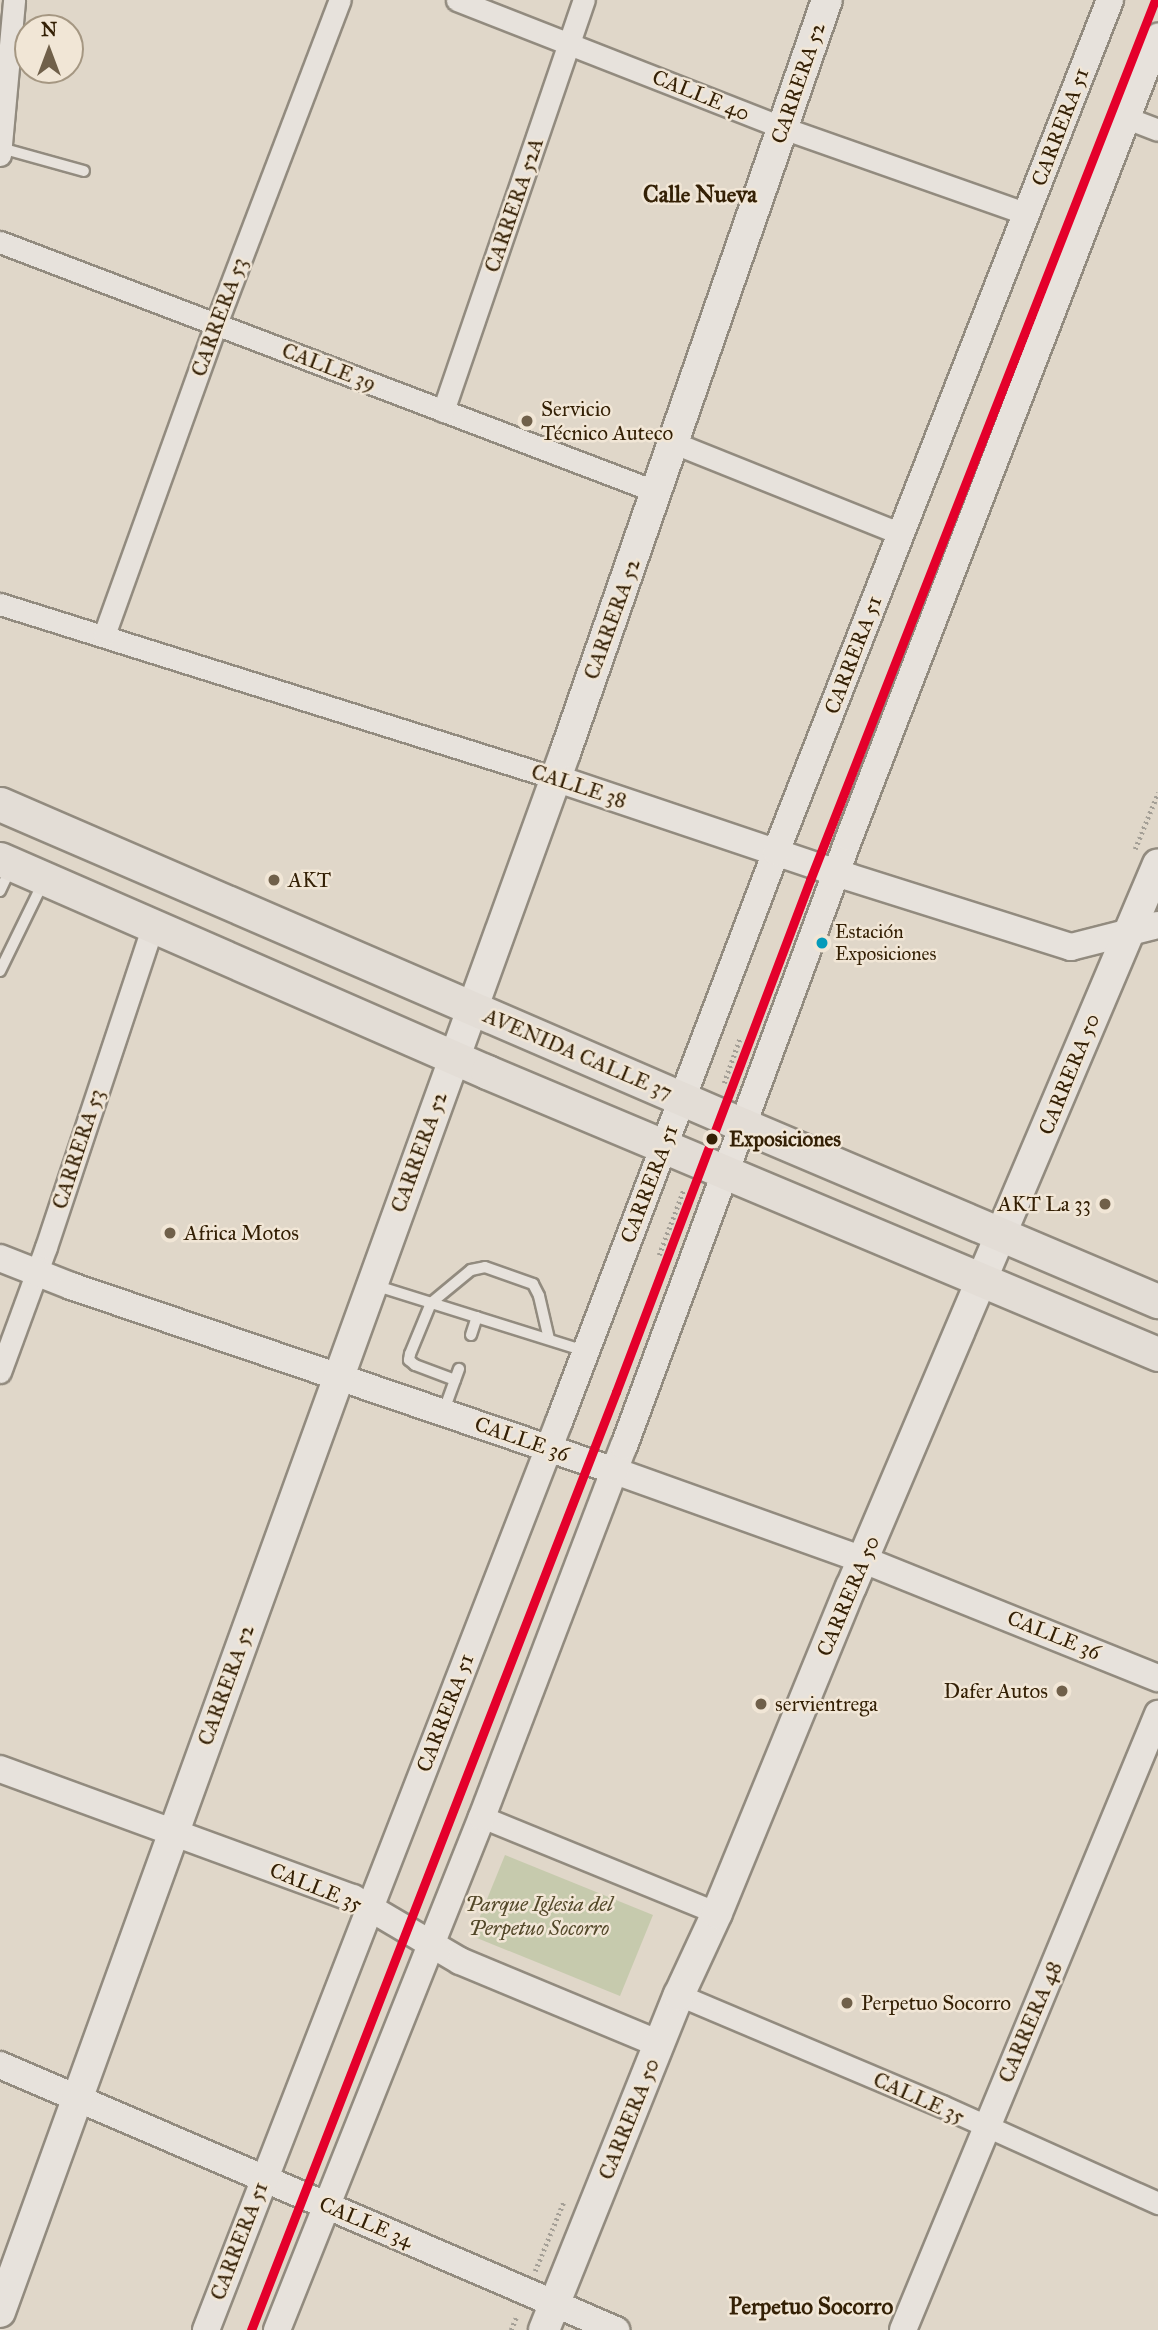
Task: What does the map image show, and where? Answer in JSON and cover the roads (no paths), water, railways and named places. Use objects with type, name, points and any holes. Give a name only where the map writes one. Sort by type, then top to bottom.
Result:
[{"type":"main road","name":"CARRERA 52","points":[[1,2305],[555,778],[827,0]]},
{"type":"main road","name":"AVENIDA CALLE 37","points":[[0,804],[1158,1301]]},
{"type":"main road","name":"CARRERA 50","points":[[544,2330],[679,1995],[717,1913],[1119,952],[1144,929],[1158,864]]},
{"type":"main road","points":[[4,873],[44,880],[153,925],[453,1058],[1158,1354]]},
{"type":"street","points":[[0,155],[15,0]]},
{"type":"street","name":"CARRERA 53","points":[[104,635],[216,324],[340,0]]},
{"type":"street","name":"CALLE 40","points":[[457,0],[570,42],[783,128],[1027,214]]},
{"type":"street","name":"CARRERA 52A","points":[[443,411],[584,0]]},
{"type":"street","name":"CARRERA 51","points":[[206,2330],[586,1351],[776,852],[1110,0]]},
{"type":"street","points":[[277,2330],[482,1817],[615,1471],[836,873],[1158,37]]},
{"type":"street","points":[[1127,118],[1158,130]]},
{"type":"street","name":"CALLE 39","points":[[0,242],[657,492]]},
{"type":"street","points":[[674,443],[901,534]]},
{"type":"street","name":"CALLE 38","points":[[0,604],[555,778],[836,873],[1071,947],[1144,929]]},
{"type":"street","name":"CARRERA 53","points":[[0,1372],[37,1271],[153,925]]},
{"type":"street","name":"CALLE 36","points":[[0,1258],[83,1291],[615,1471],[864,1560],[1158,1678]]},
{"type":"street","name":"CARRERA 48","points":[[903,2330],[1158,1714]]},
{"type":"street","name":"CALLE 35","points":[[0,1769],[353,1898],[460,1961],[659,2045]]},
{"type":"street","points":[[482,1817],[717,1913]]},
{"type":"street","name":"CALLE 35","points":[[679,1995],[943,2106],[986,2128],[1158,2203]]},
{"type":"street","name":"CALLE 34","points":[[0,2065],[616,2330]]},
{"type":"lane","points":[[1,148],[84,172]]},
{"type":"lane","points":[[0,971],[44,880]]},
{"type":"lane","points":[[443,1413],[457,1374],[415,1365],[409,1360],[431,1303],[478,1267],[529,1281],[539,1296],[548,1339]]},
{"type":"lane","points":[[371,1284],[586,1351]]},
{"type":"lane","points":[[471,1335],[477,1317]]},
{"type":"place","name":"Servicio Técnico Auteco","points":[[527,421]]},
{"type":"place","name":"AKT","points":[[274,880]]},
{"type":"place","name":"Estación Exposiciones","points":[[822,943]]},
{"type":"place","name":"Exposiciones","points":[[712,1139]]},
{"type":"place","name":"AKT La 33","points":[[1105,1204]]},
{"type":"place","name":"Africa Motos","points":[[170,1233]]},
{"type":"place","name":"Dafer Autos","points":[[1062,1691]]},
{"type":"place","name":"servientrega","points":[[761,1704]]},
{"type":"place","name":"Perpetuo Socorro","points":[[847,2003]]},
{"type":"district","name":"Calle Nueva","points":[[700,194]]},
{"type":"district","name":"Perpetuo Socorro","points":[[811,2306]]},
{"type":"park label","name":"Parque Iglesia del Perpetuo Socorro","points":[[539,1916]]}]
